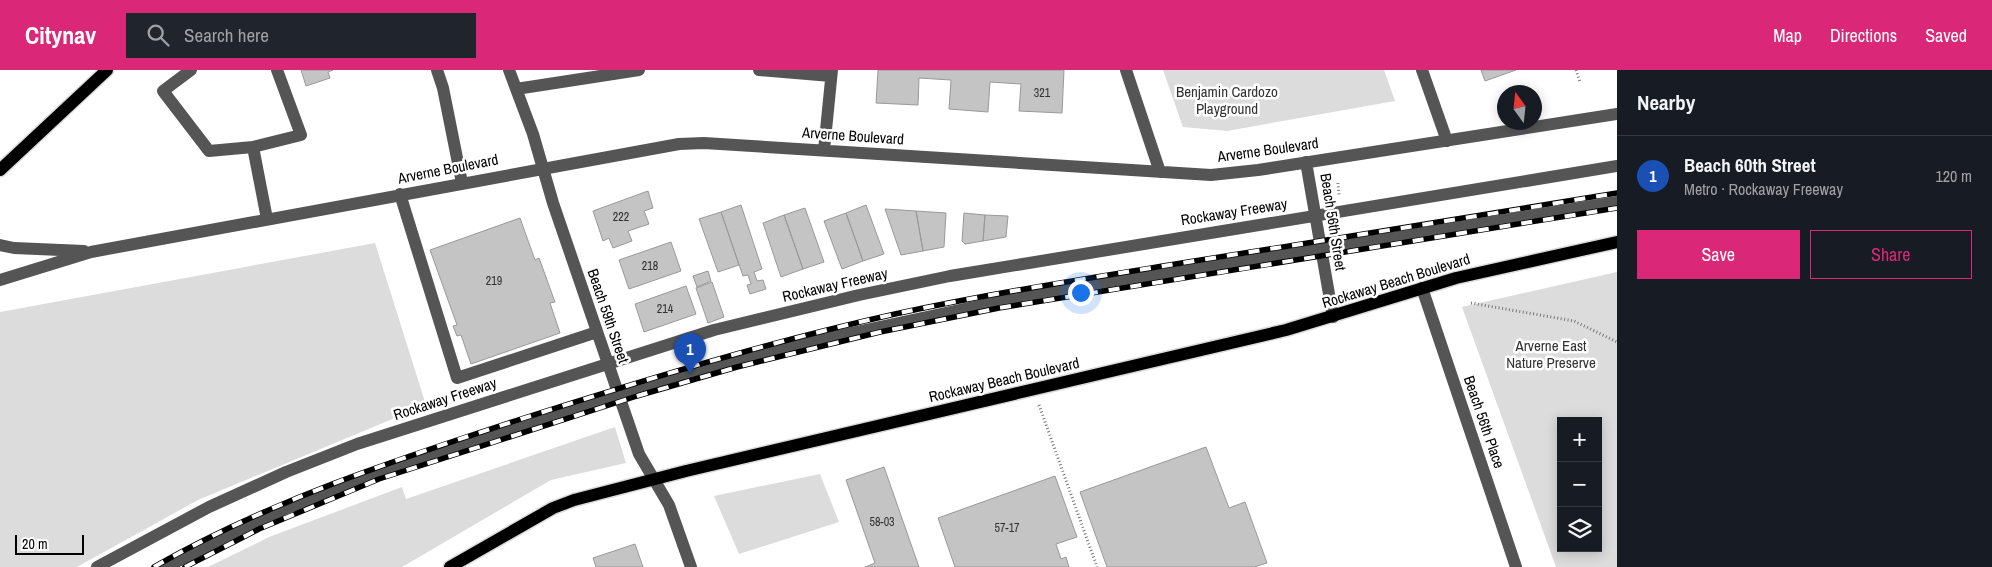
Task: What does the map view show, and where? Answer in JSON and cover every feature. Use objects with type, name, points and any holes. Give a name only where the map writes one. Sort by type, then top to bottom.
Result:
[{"type":"main road","points":[[0,170],[107,70]]},
{"type":"main road","name":"Rockaway Beach Boulevard","points":[[456,566],[553,508],[574,500],[654,479],[1034,390],[1333,317],[1422,288],[1617,242]]},
{"type":"street","points":[[190,70],[163,91],[210,151],[253,147],[301,135],[277,70]]},
{"type":"street","points":[[437,70],[443,88],[462,183]]},
{"type":"street","name":"Beach 59th Street","points":[[509,70],[639,454],[669,505],[691,567]]},
{"type":"street","points":[[516,89],[639,70]]},
{"type":"street","points":[[759,70],[831,73],[824,150]]},
{"type":"street","points":[[1126,70],[1160,172]]},
{"type":"street","points":[[1422,70],[1447,141]]},
{"type":"street","name":"Arverne Boulevard","points":[[0,280],[91,252],[543,168],[691,143],[1160,172],[1226,174],[1617,114]]},
{"type":"street","points":[[253,147],[267,219]]},
{"type":"street","name":"Beach 56th Street","points":[[1306,162],[1333,317]]},
{"type":"street","name":"Rockaway Freeway","points":[[97,567],[209,507],[324,456],[714,330],[868,293],[1034,262],[1617,166]]},
{"type":"street","points":[[400,194],[457,378],[597,332]]},
{"type":"street","points":[[166,567],[251,524],[350,483],[414,460],[618,394],[800,344],[924,316],[1016,298],[1617,202]]},
{"type":"street","name":"Arverne Boulevard","points":[[0,245],[14,248],[91,252]]},
{"type":"street","name":"Beach 56th Place","points":[[1422,288],[1516,567]]},
{"type":"path","points":[[1576,70],[1580,82]]},
{"type":"path","points":[[1471,303],[1574,321],[1617,342]]},
{"type":"path","points":[[1034,390],[1097,567]]},
{"type":"green space","name":"Benjamin Cardozo Playground","points":[[1163,70],[1384,70],[1395,101],[1227,131],[1183,127]]},
{"type":"green space","points":[[375,243],[426,405],[198,500],[77,567],[0,567],[0,312]]},
{"type":"green space","name":"Arverne East Nature Preserve","points":[[1617,272],[1617,567],[1556,567],[1462,307]]},
{"type":"green space","points":[[615,427],[626,463],[551,480],[402,567],[208,567],[269,537],[402,487],[406,499]]},
{"type":"green space","points":[[820,474],[839,522],[739,554],[714,496]]},
{"type":"building","points":[[301,70],[333,70],[328,72],[330,78],[306,86]]},
{"type":"building","points":[[878,70],[1064,70],[1062,113],[1019,111],[1021,84],[990,82],[988,112],[949,109],[951,80],[919,78],[918,105],[876,103]]},
{"type":"building","points":[[1481,70],[1516,70],[1485,81]]},
{"type":"building","points":[[648,191],[653,208],[644,211],[649,224],[628,231],[632,241],[613,248],[609,238],[603,241],[593,211]]},
{"type":"building","points":[[741,205],[762,269],[754,272],[757,281],[763,280],[766,289],[750,294],[747,285],[751,284],[748,275],[743,276],[721,212]]},
{"type":"building","points":[[866,205],[884,254],[863,261],[846,213]]},
{"type":"building","points":[[805,208],[824,262],[803,269],[784,215]]},
{"type":"building","points":[[885,209],[916,211],[923,251],[901,255]]},
{"type":"building","points":[[916,211],[946,213],[944,247],[923,251]]},
{"type":"building","points":[[721,212],[739,265],[718,272],[699,219]]},
{"type":"building","points":[[846,213],[863,261],[842,269],[824,221]]},
{"type":"building","points":[[964,213],[985,215],[983,241],[965,244],[962,241]]},
{"type":"building","points":[[784,215],[803,269],[781,277],[763,223]]},
{"type":"building","points":[[985,215],[1008,216],[1006,237],[983,241]]},
{"type":"building","points":[[520,218],[535,260],[539,258],[555,302],[550,303],[560,333],[471,364],[461,335],[457,336],[453,326],[457,325],[430,250]]},
{"type":"building","points":[[671,242],[681,271],[629,289],[619,260]]},
{"type":"building","points":[[708,271],[711,281],[697,287],[693,276]]},
{"type":"building","points":[[712,282],[724,317],[708,323],[696,288]]},
{"type":"building","points":[[686,286],[696,314],[644,332],[635,304]]},
{"type":"building","points":[[1206,447],[1229,508],[1245,502],[1267,563],[1254,567],[1107,567],[1080,492]]},
{"type":"building","points":[[884,467],[919,567],[865,567],[875,563],[846,480]]},
{"type":"building","points":[[1055,476],[1077,537],[1056,544],[1061,559],[1066,557],[1069,567],[955,567],[938,518]]},
{"type":"building","points":[[635,544],[643,567],[596,567],[593,558]]},
{"type":"railway","points":[[154,567],[242,522],[287,502],[380,466],[613,390],[706,362],[800,337],[931,306],[1004,293],[1617,193]]},
{"type":"railway","points":[[185,567],[259,529],[379,479],[637,396],[737,367],[880,332],[999,308],[1617,208]]},
{"type":"place","name":"Beach 60th Street","points":[[690,374]]}]
